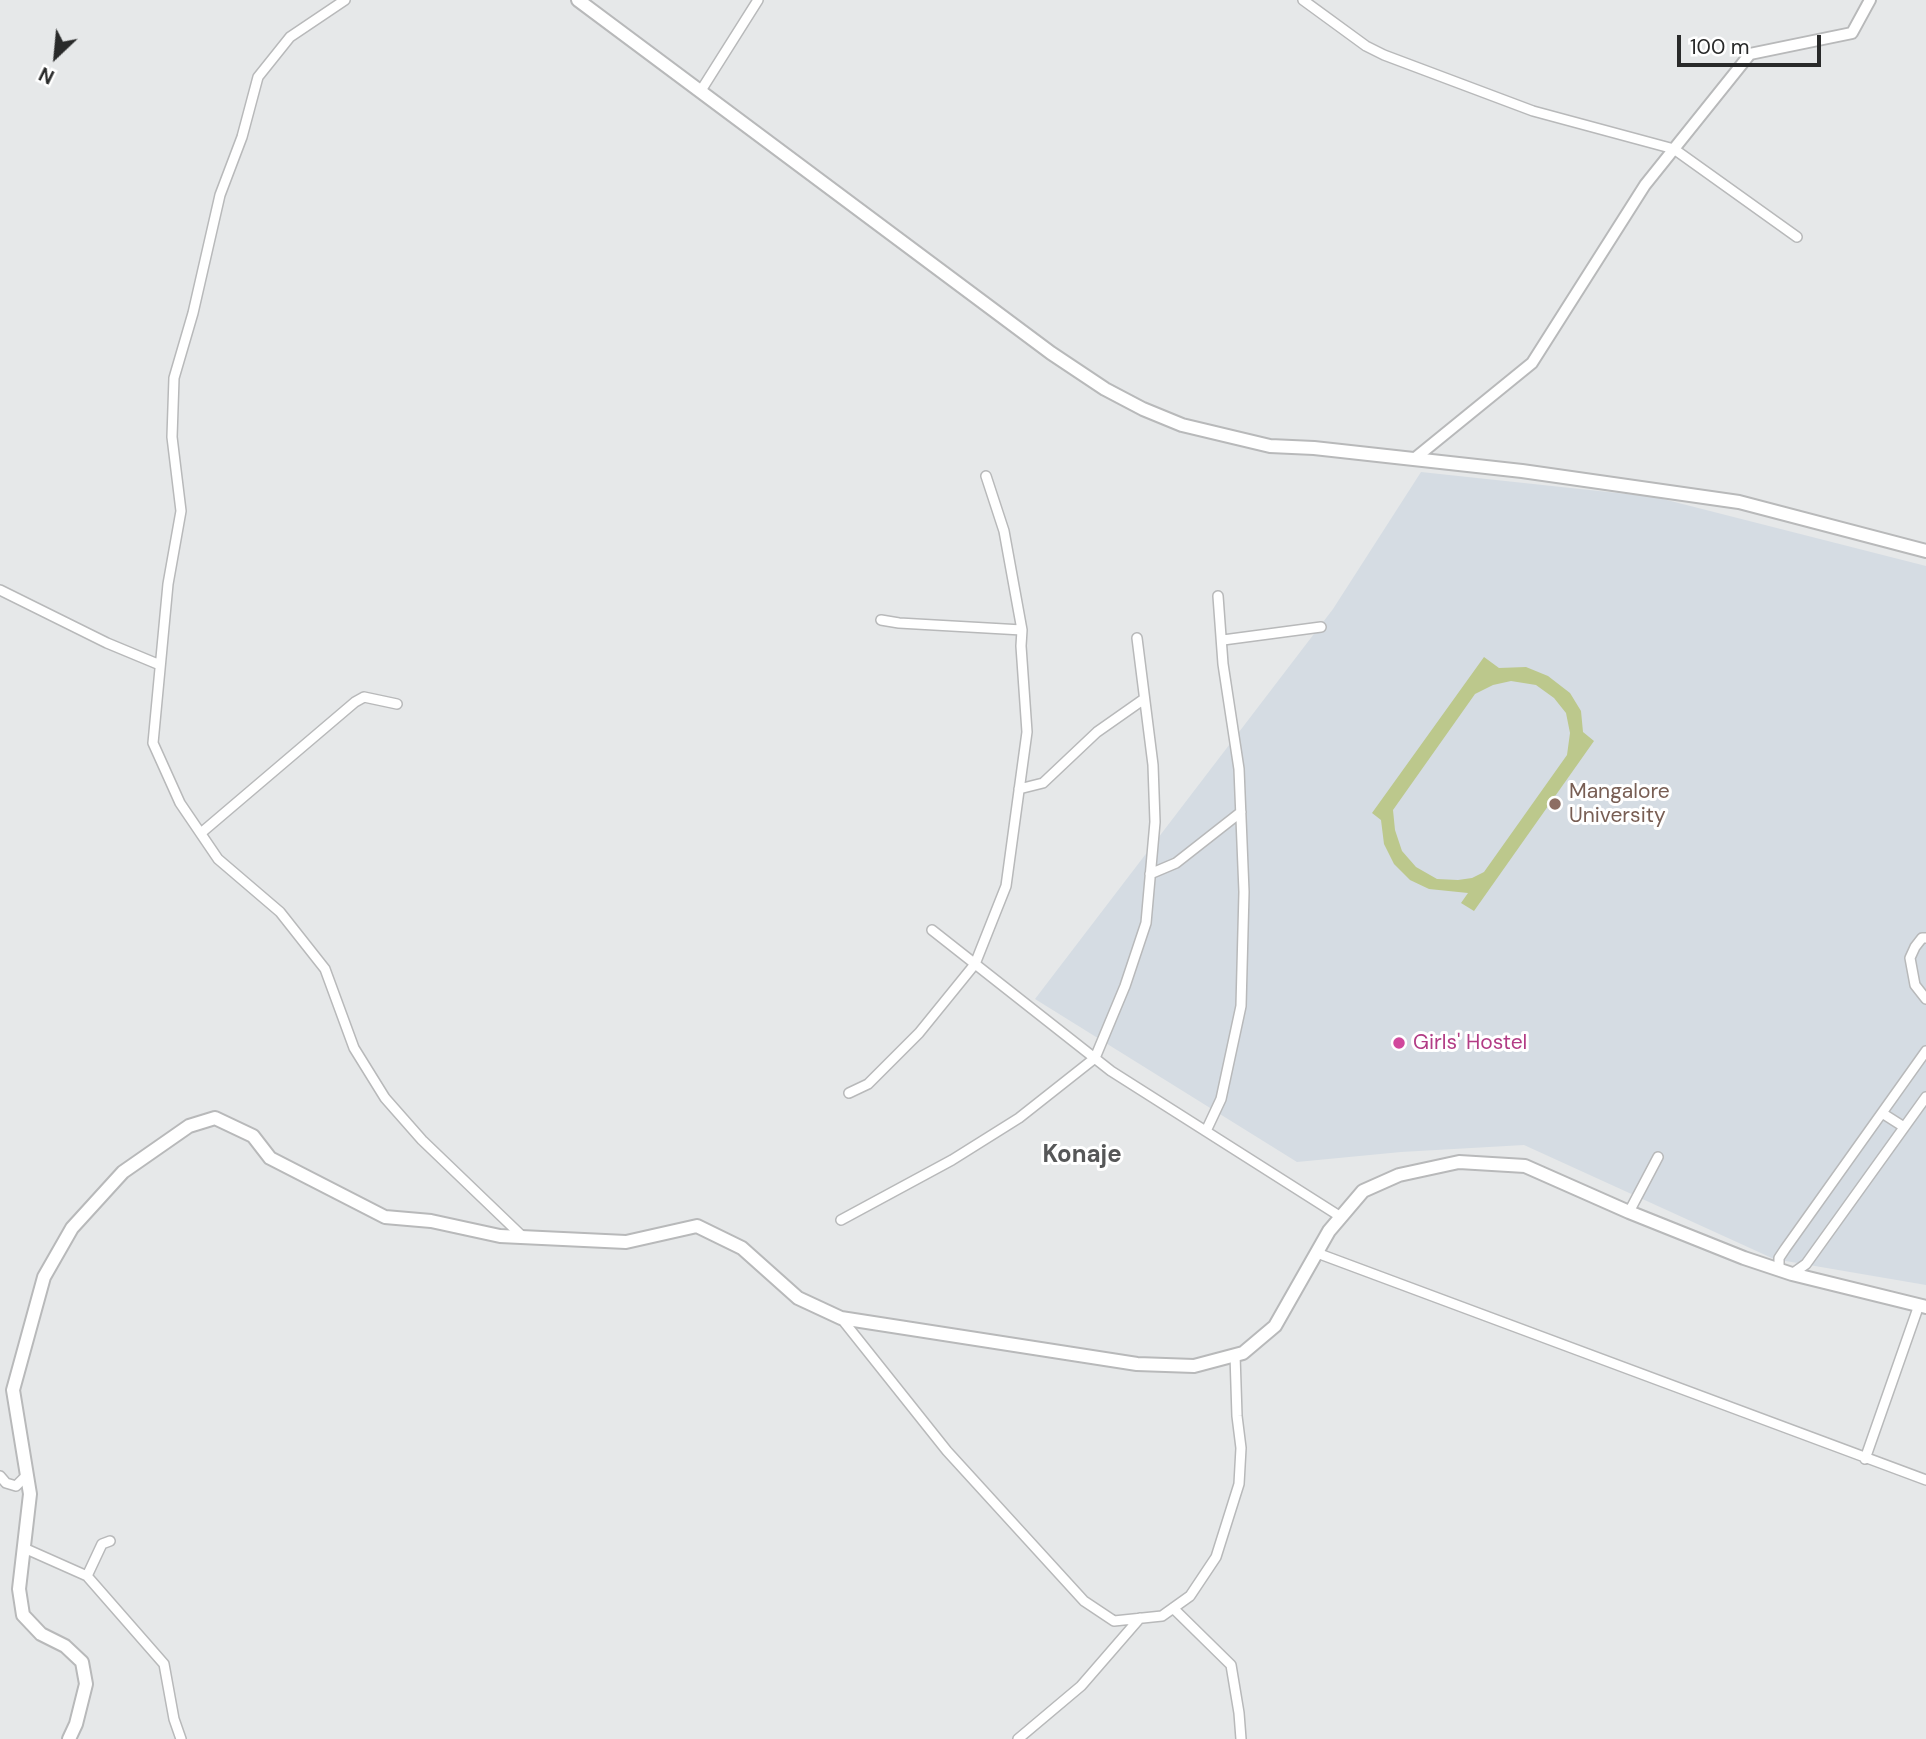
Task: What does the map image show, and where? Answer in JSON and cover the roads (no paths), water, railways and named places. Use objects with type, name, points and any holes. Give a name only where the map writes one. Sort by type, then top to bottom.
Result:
[{"type":"main road","points":[[578,0],[1051,353],[1105,389],[1143,410],[1182,425],[1270,446],[1314,448],[1522,471],[1740,502],[1926,551]]},
{"type":"main road","points":[[69,1739],[76,1724],[86,1684],[82,1662],[65,1646],[41,1634],[23,1615],[19,1589],[30,1494],[13,1390],[44,1277],[72,1228],[123,1172],[189,1126],[215,1118],[253,1136],[270,1158],[385,1217],[431,1221],[500,1236],[626,1242],[697,1226],[742,1248],[798,1298],[841,1318],[1137,1364],[1194,1366],[1243,1353],[1275,1326],[1329,1231],[1363,1191],[1399,1175],[1460,1162],[1525,1166],[1629,1212],[1744,1258],[1792,1274],[1922,1306]]},
{"type":"street","points":[[345,0],[290,37],[258,77],[242,137],[220,195],[193,313],[174,378],[172,436],[181,511],[168,584],[153,743],[180,803],[218,859],[280,912],[325,969],[354,1048],[385,1098],[422,1140],[523,1237]]},
{"type":"street","points":[[700,92],[758,0]]},
{"type":"street","points":[[1303,0],[1366,46],[1384,55],[1533,111],[1674,149],[1797,237]]},
{"type":"street","points":[[1414,459],[1532,363],[1645,185],[1750,54],[1852,33],[1870,0]]},
{"type":"street","points":[[849,1093],[868,1084],[919,1034],[975,964],[1006,886],[1027,732],[1022,630],[1004,531],[986,476]]},
{"type":"street","points":[[0,590],[107,643],[160,665]]},
{"type":"street","points":[[1206,1131],[1222,1099],[1241,1006],[1244,892],[1239,769],[1223,664],[1218,596]]},
{"type":"street","points":[[881,620],[1022,630]]},
{"type":"street","points":[[1223,640],[1321,627]]},
{"type":"street","points":[[841,1220],[952,1160],[1007,1125],[1095,1058],[1125,986],[1146,923],[1155,822],[1153,765],[1137,638]]},
{"type":"street","points":[[201,833],[355,702],[364,697],[397,704]]},
{"type":"street","points":[[1019,789],[1043,783],[1097,732],[1144,699]]},
{"type":"street","points":[[1150,874],[1177,863],[1241,812]]},
{"type":"street","points":[[932,930],[1111,1071],[1341,1217]]},
{"type":"street","points":[[1926,938],[1915,947],[1910,958],[1910,971],[1915,985],[1926,999]]},
{"type":"street","points":[[1779,1269],[1779,1258],[1785,1249],[1926,1051]]},
{"type":"street","points":[[1792,1274],[1806,1264],[1926,1097]]},
{"type":"street","points":[[1882,1113],[1904,1128]]},
{"type":"street","points":[[1629,1212],[1658,1157]]},
{"type":"street","points":[[1317,1253],[1926,1480]]},
{"type":"street","points":[[1865,1459],[1922,1306]]},
{"type":"street","points":[[841,1318],[947,1451],[1084,1601],[1114,1621],[1162,1616],[1190,1596],[1216,1557],[1239,1484],[1241,1448],[1235,1355]]},
{"type":"street","points":[[0,1476],[6,1483],[16,1486],[27,1475]]},
{"type":"street","points":[[88,1576],[102,1544],[110,1541]]},
{"type":"street","points":[[24,1548],[88,1576],[164,1664],[174,1719],[181,1739]]},
{"type":"street","points":[[1173,1608],[1231,1665],[1240,1713],[1241,1739]]},
{"type":"street","points":[[1018,1739],[1081,1686],[1140,1618]]},
{"type":"place","name":"Mangalore University","points":[[1555,804]]},
{"type":"place","name":"Girls' Hostel","points":[[1399,1043]]},
{"type":"district","name":"Konaje","points":[[1082,1156]]}]
